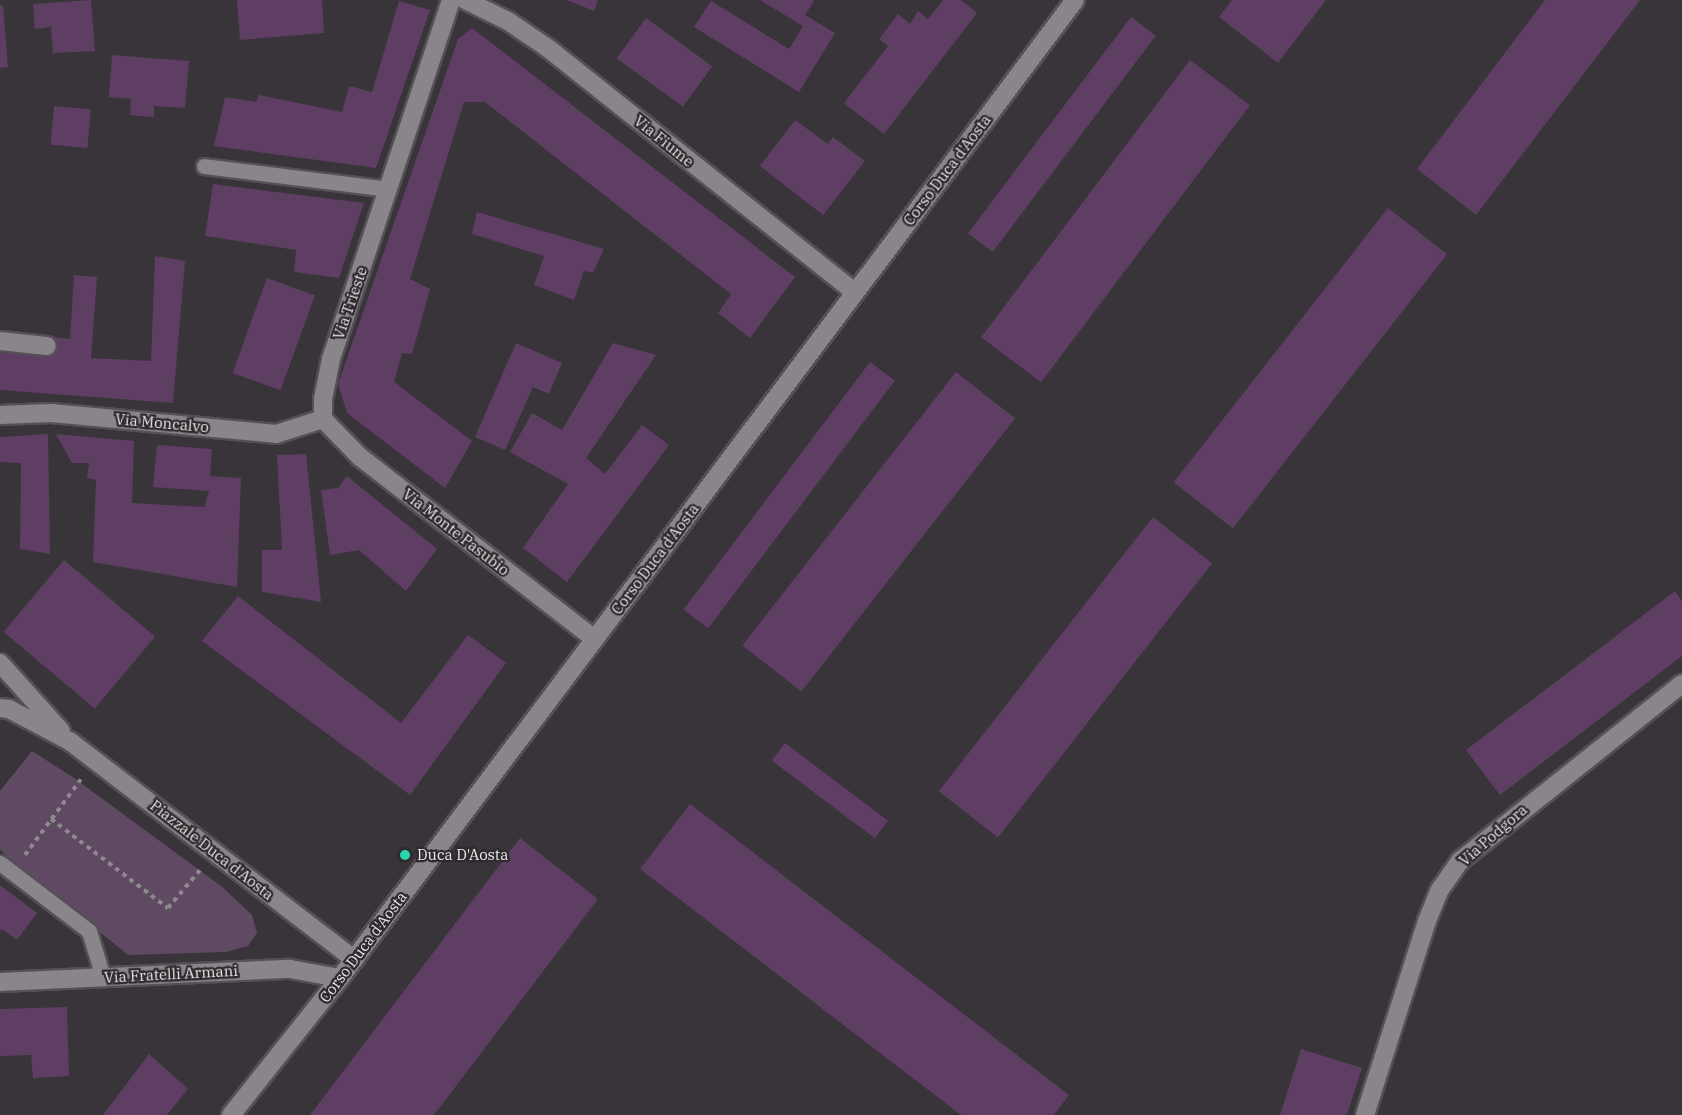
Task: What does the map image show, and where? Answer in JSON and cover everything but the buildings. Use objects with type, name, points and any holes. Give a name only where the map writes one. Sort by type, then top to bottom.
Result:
[{"type":"street","name":"Via Trieste","points":[[323,419],[323,399],[331,359],[452,0]]},
{"type":"street","name":"Via Fiume","points":[[465,0],[508,21],[549,49],[855,292]]},
{"type":"street","name":"Corso Duca d'Aosta","points":[[231,1115],[340,978],[1075,0]]},
{"type":"street","points":[[0,341],[47,346]]},
{"type":"street","name":"Via Moncalvo","points":[[0,415],[51,413],[276,434],[323,419]]},
{"type":"street","name":"Via Monte Pasubio","points":[[323,419],[360,457],[595,639]]},
{"type":"street","name":"Piazzale Duca d'Aosta","points":[[0,663],[70,742]]},
{"type":"street","name":"Via Podgora","points":[[1365,1115],[1427,921],[1439,891],[1460,861],[1682,684]]},
{"type":"street","name":"Piazzale Duca d'Aosta","points":[[0,708],[9,709],[70,742],[354,959]]},
{"type":"street","name":"Via Fratelli Armani","points":[[0,982],[290,969],[340,978]]},
{"type":"lane","points":[[204,166],[388,189]]},
{"type":"lane","points":[[6,868],[89,931],[103,977]]},
{"type":"path","points":[[6,868],[51,819],[94,760]]},
{"type":"path","points":[[51,819],[168,908],[215,852]]},
{"type":"shaded area","points":[[32,751],[74,778],[221,886],[252,915],[257,933],[248,946],[226,952],[128,955],[0,850],[0,791]]},
{"type":"place","name":"Duca D'Aosta","points":[[405,855]]}]
